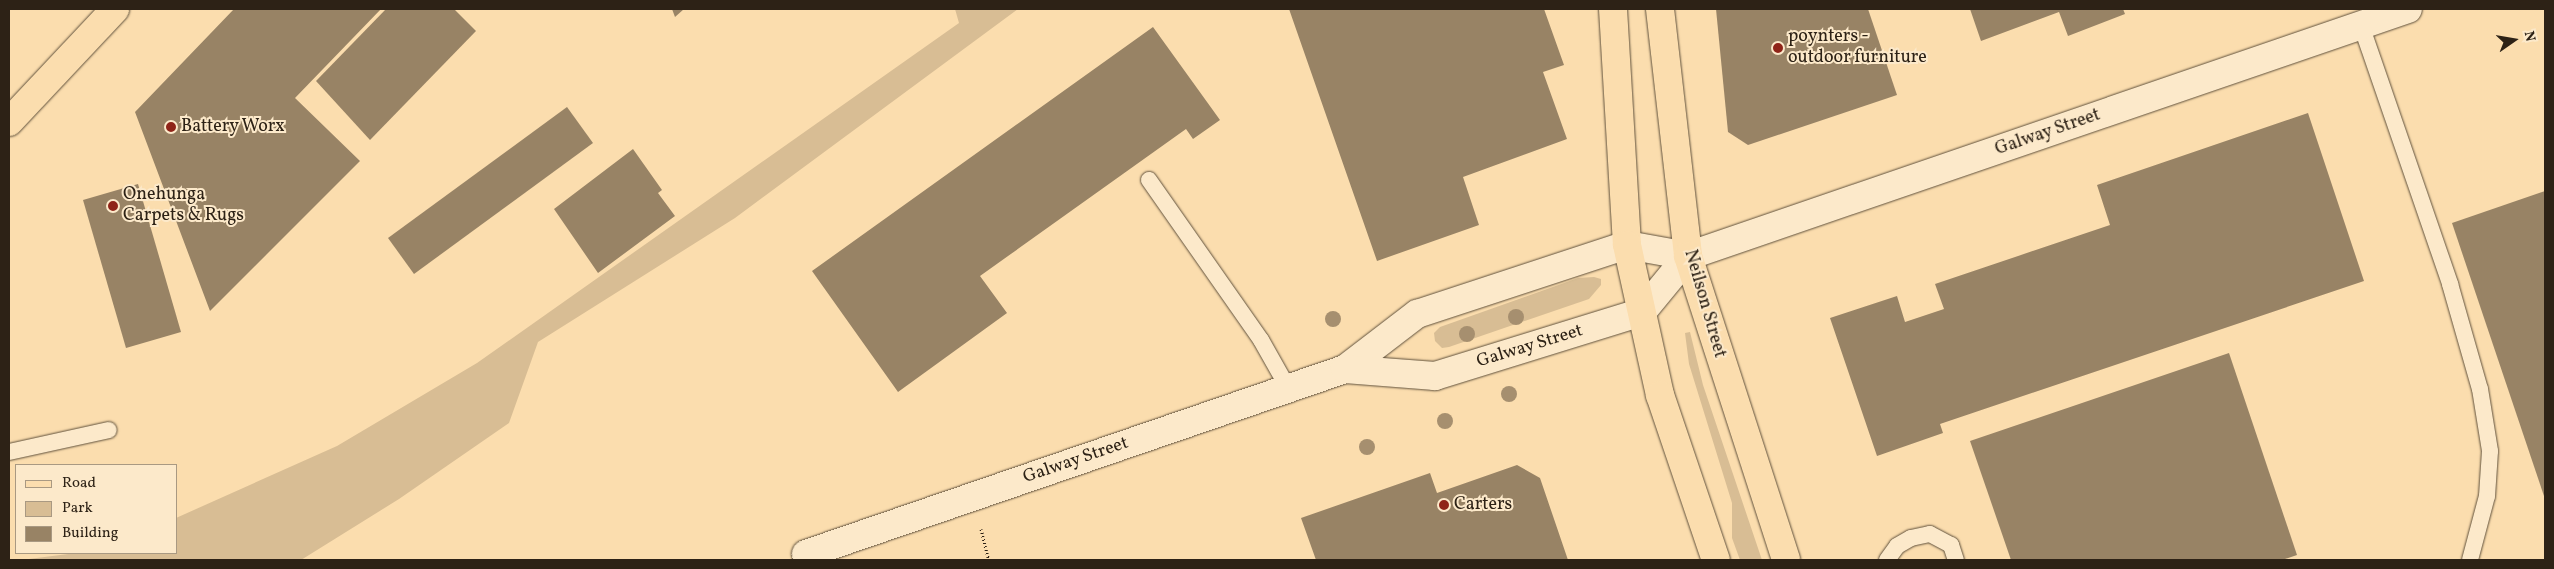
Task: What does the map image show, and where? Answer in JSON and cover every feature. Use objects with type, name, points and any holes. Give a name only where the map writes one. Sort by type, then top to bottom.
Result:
[{"type":"main road","points":[[9,122],[115,9]]},
{"type":"main road","points":[[1613,9],[1627,245],[1660,395],[1716,560]]},
{"type":"main road","name":"Neilson Street","points":[[1660,9],[1688,256],[1786,560]]},
{"type":"street","name":"Galway Street","points":[[806,554],[1345,369],[1417,314],[1627,245],[1688,256],[2408,9]]},
{"type":"street","points":[[1642,312],[1688,256]]},
{"type":"street","name":"Galway Street","points":[[1345,369],[1435,376],[1642,312]]},
{"type":"lane","points":[[2361,25],[2450,284],[2480,388],[2490,451],[2487,496],[2470,560]]},
{"type":"lane","points":[[1149,180],[1261,340],[1288,388]]},
{"type":"lane","points":[[9,452],[109,430]]},
{"type":"lane","points":[[1887,560],[1897,546],[1911,538],[1930,534],[1951,545],[1956,560]]},
{"type":"green space","points":[[955,9],[1018,9],[735,218],[538,342],[509,423],[399,499],[301,560],[21,560],[68,554],[178,554],[178,517],[337,446],[477,363],[959,23]]},
{"type":"green space","points":[[1594,277],[1601,279],[1601,285],[1589,299],[1449,347],[1442,348],[1435,341],[1434,333],[1440,327],[1578,278]]},
{"type":"green space","points":[[1690,332],[1703,385],[1762,560],[1740,560],[1732,538],[1732,503],[1689,364],[1685,333]]},
{"type":"building","points":[[234,9],[381,9],[295,98],[360,161],[210,311],[135,112]]},
{"type":"building","points":[[386,9],[454,9],[476,31],[370,140],[316,81]]},
{"type":"building","points":[[672,9],[684,9],[675,17]]},
{"type":"building","points":[[1289,9],[1544,9],[1564,65],[1543,72],[1567,139],[1463,177],[1479,225],[1377,261]]},
{"type":"building","points":[[1716,9],[1868,9],[1897,95],[1748,145],[1728,132]]},
{"type":"building","points":[[1970,9],[2123,9],[2125,14],[2068,36],[2059,12],[1981,41]]},
{"type":"building","points":[[1153,27],[1220,120],[1193,139],[1186,129],[980,276],[1007,313],[898,392],[812,271]]},
{"type":"building","points":[[567,107],[593,143],[414,274],[388,238]]},
{"type":"building","points":[[2308,113],[2364,281],[1940,424],[1943,433],[1877,456],[1830,318],[1897,296],[1905,322],[1944,309],[1935,284],[2110,225],[2097,185]]},
{"type":"building","points":[[633,149],[662,190],[658,193],[675,216],[598,273],[554,209]]},
{"type":"building","points":[[138,184],[181,332],[126,348],[83,200]]},
{"type":"building","points":[[2545,191],[2545,499],[2452,223]]},
{"type":"building","points":[[2229,353],[2297,555],[2282,560],[2011,560],[1970,441]]},
{"type":"building","name":"Carters","points":[[1517,465],[1540,478],[1568,560],[1316,560],[1301,518],[1430,473],[1437,493]]},
{"type":"place","name":"poynters - outdoor furniture","points":[[1778,48]]},
{"type":"place","name":"Battery Worx","points":[[171,127]]},
{"type":"place","name":"Onehunga Carpets & Rugs","points":[[113,206]]},
{"type":"place","name":"Carters","points":[[1444,505]]}]
